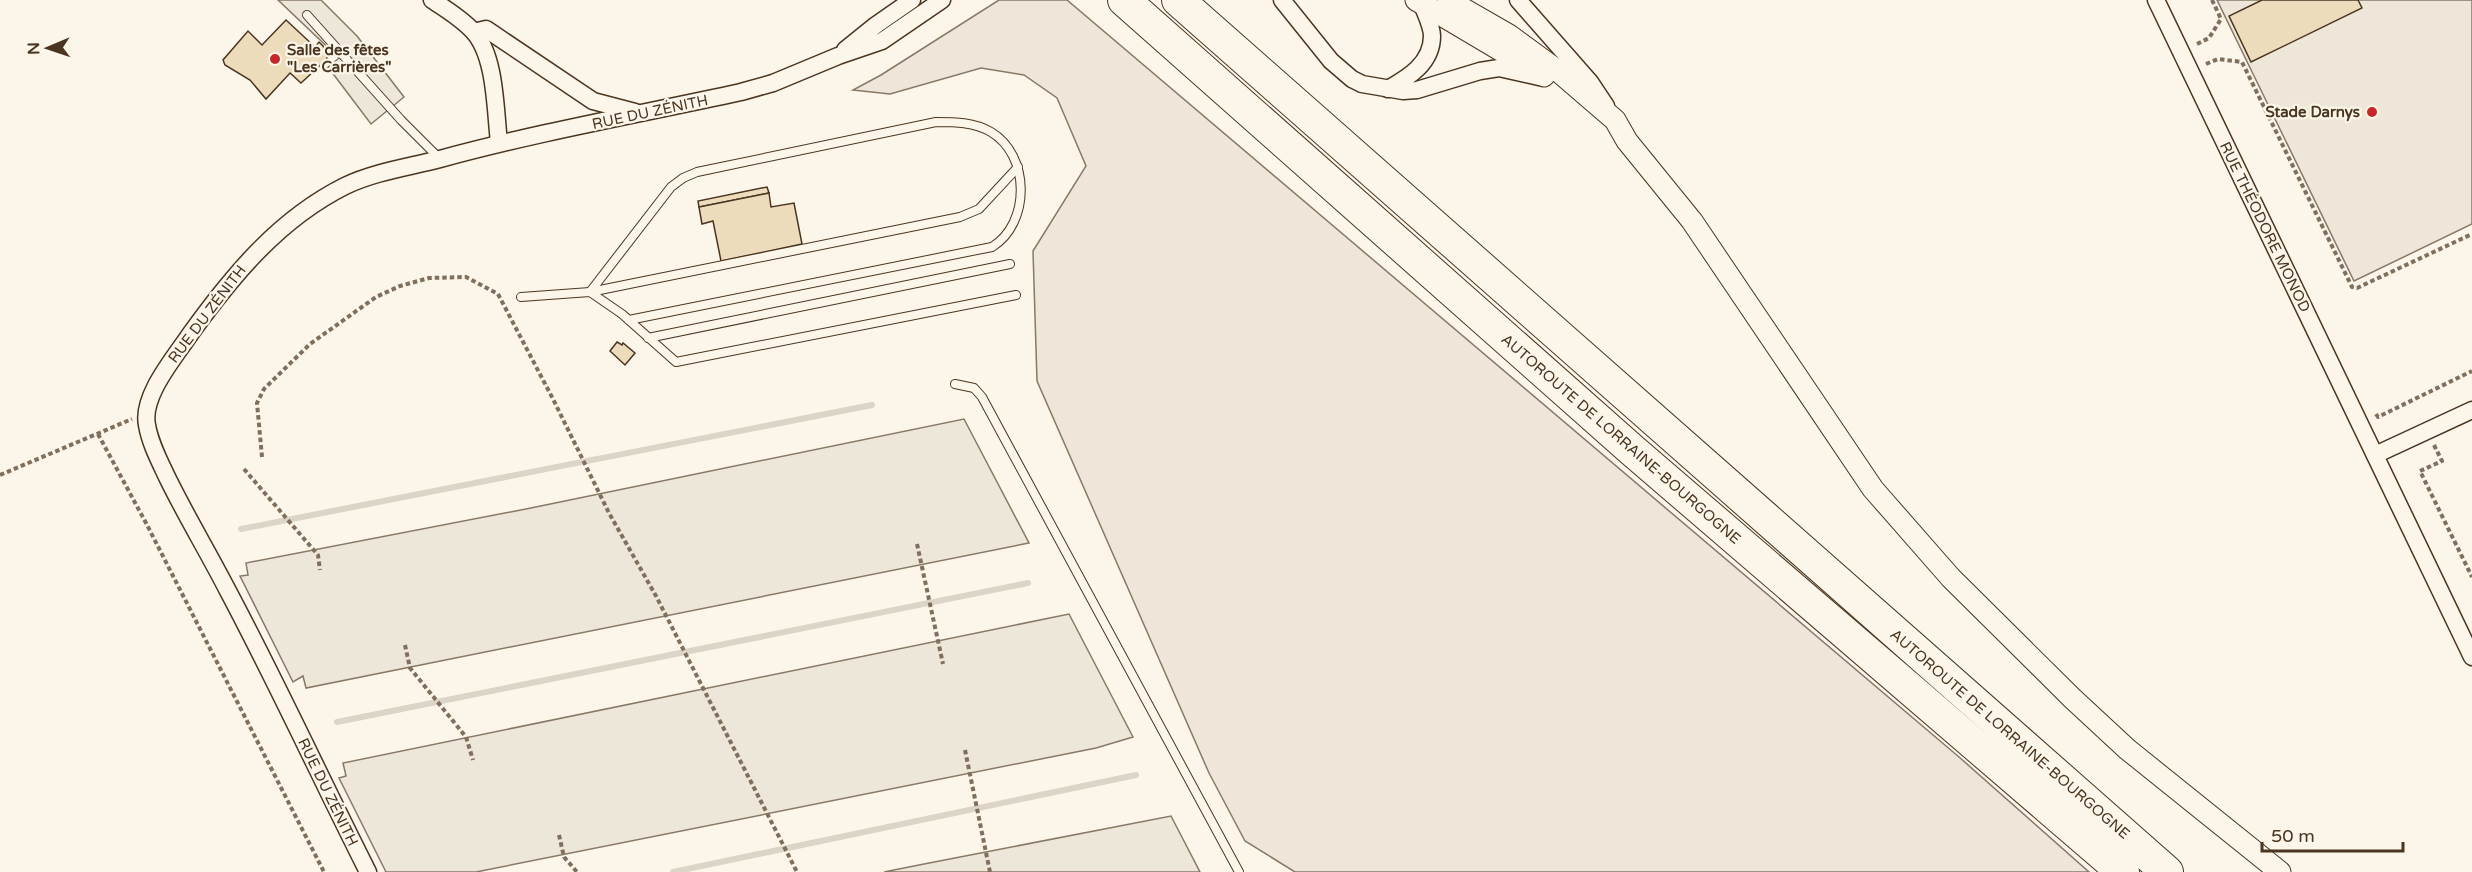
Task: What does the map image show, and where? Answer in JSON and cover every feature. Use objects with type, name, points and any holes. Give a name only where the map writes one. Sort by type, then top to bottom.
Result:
[{"type":"highway","name":"AUTOROUTE DE LORRAINE-BOURGOGNE","points":[[1124,0],[1632,450],[2123,872]]},
{"type":"highway","name":"AUTOROUTE DE LORRAINE-BOURGOGNE","points":[[1178,0],[2167,872]]},
{"type":"street","points":[[432,0],[454,14],[474,32],[486,51],[499,142]]},
{"type":"street","name":"RUE DU ZÉNITH","points":[[838,56],[912,0]]},
{"type":"street","name":"RUE DU ZÉNITH","points":[[368,872],[249,630],[184,511],[156,453],[146,423],[146,413],[148,402],[166,369],[224,287],[248,259],[315,205],[348,185],[499,142],[741,92],[772,83],[882,41],[942,0]]},
{"type":"street","points":[[1282,0],[1317,45],[1338,67],[1362,84],[1403,91],[1417,90],[1479,71],[1498,68],[1550,80]]},
{"type":"street","points":[[1518,0],[1590,82],[1627,141],[1692,221],[1873,489],[1951,578],[2072,698],[2127,748],[2280,872]]},
{"type":"street","name":"RUE THÉODORE MONOD","points":[[2156,0],[2472,657]]},
{"type":"street","points":[[1388,88],[1407,78],[1424,63],[1429,53],[1432,34],[1419,2],[1445,5],[1517,41],[1558,71],[1615,120]]},
{"type":"street","points":[[1445,5],[1550,80],[1627,141]]},
{"type":"street","points":[[474,32],[486,29],[593,101],[618,109],[643,113]]},
{"type":"street","points":[[2375,455],[2472,410]]},
{"type":"lane","points":[[307,15],[401,120],[440,159]]},
{"type":"lane","points":[[590,292],[671,187],[697,172],[936,122],[976,125],[992,132],[1005,142],[1014,155],[1021,192],[1018,210],[1010,231],[1002,241],[992,247],[629,320]]},
{"type":"lane","points":[[521,297],[590,292],[960,218],[979,209],[1018,167]]},
{"type":"lane","points":[[648,338],[1010,264]]},
{"type":"lane","points":[[590,292],[629,320],[676,362],[1016,295]]},
{"type":"lane","points":[[955,384],[974,388],[982,397],[1239,872]]},
{"type":"path","points":[[2197,44],[2209,38],[2221,19],[2212,0]]},
{"type":"path","points":[[2193,35],[2211,73]]},
{"type":"path","points":[[2206,64],[2218,59],[2242,62],[2352,287],[2357,288],[2472,234]]},
{"type":"path","points":[[262,457],[257,403],[264,390],[310,344],[376,297],[400,286],[429,278],[466,277],[498,294],[609,513],[656,596],[797,872]]},
{"type":"path","points":[[2373,407],[2378,417],[2472,371]]},
{"type":"path","points":[[0,475],[146,413]]},
{"type":"path","points":[[2427,431],[2442,461],[2420,471],[2472,577]]},
{"type":"path","points":[[98,434],[152,533],[324,872]]},
{"type":"path","points":[[244,469],[318,555],[320,570]]},
{"type":"path","points":[[917,544],[944,664]]},
{"type":"path","points":[[405,645],[410,668],[466,737],[473,760]]},
{"type":"path","points":[[965,750],[990,872]]},
{"type":"path","points":[[559,835],[564,856],[577,872]]},
{"type":"shaded area","points":[[278,0],[321,0],[357,36],[404,97],[371,124],[328,67],[339,58]]},
{"type":"shaded area","points":[[999,0],[1067,0],[1959,757],[2089,872],[1295,872],[1245,841],[1209,773],[1037,381],[1033,251],[1086,166],[1057,98],[1024,75],[981,68],[890,94],[853,90],[881,75]]},
{"type":"shaded area","name":"Stade Darnys","points":[[2217,0],[2472,0],[2472,224],[2354,281]]},
{"type":"shaded area","points":[[964,419],[1029,543],[306,688],[303,676],[293,682],[240,576],[248,575],[246,563],[526,509]]},
{"type":"shaded area","points":[[1069,614],[1133,737],[1096,748],[476,872],[386,872],[339,778],[346,776],[343,763]]},
{"type":"shaded area","points":[[1171,816],[1200,872],[884,872],[924,864]]},
{"type":"building","points":[[2262,0],[2358,0],[2362,8],[2251,62],[2229,16]]},
{"type":"building","name":"Salle des fêtes \"Les Carrières\"","points":[[286,20],[315,47],[319,42],[326,50],[327,59],[301,83],[290,73],[266,99],[250,80],[225,65],[223,60],[248,31],[262,45]]},
{"type":"building","points":[[767,187],[769,193],[699,207],[698,201]]},
{"type":"building","points":[[769,193],[771,207],[794,203],[802,244],[721,261],[713,221],[702,224],[699,207]]},
{"type":"building","points":[[617,342],[622,345],[623,343],[635,353],[625,365],[610,351]]},
{"type":"waterway","points":[[241,529],[872,405]]},
{"type":"waterway","points":[[337,722],[1028,583]]},
{"type":"waterway","points":[[673,872],[1136,775]]},
{"type":"place","name":"Salle des fêtes \"Les Carrières\"","points":[[275,59]]},
{"type":"place","name":"Stade Darnys","points":[[2372,112]]}]
